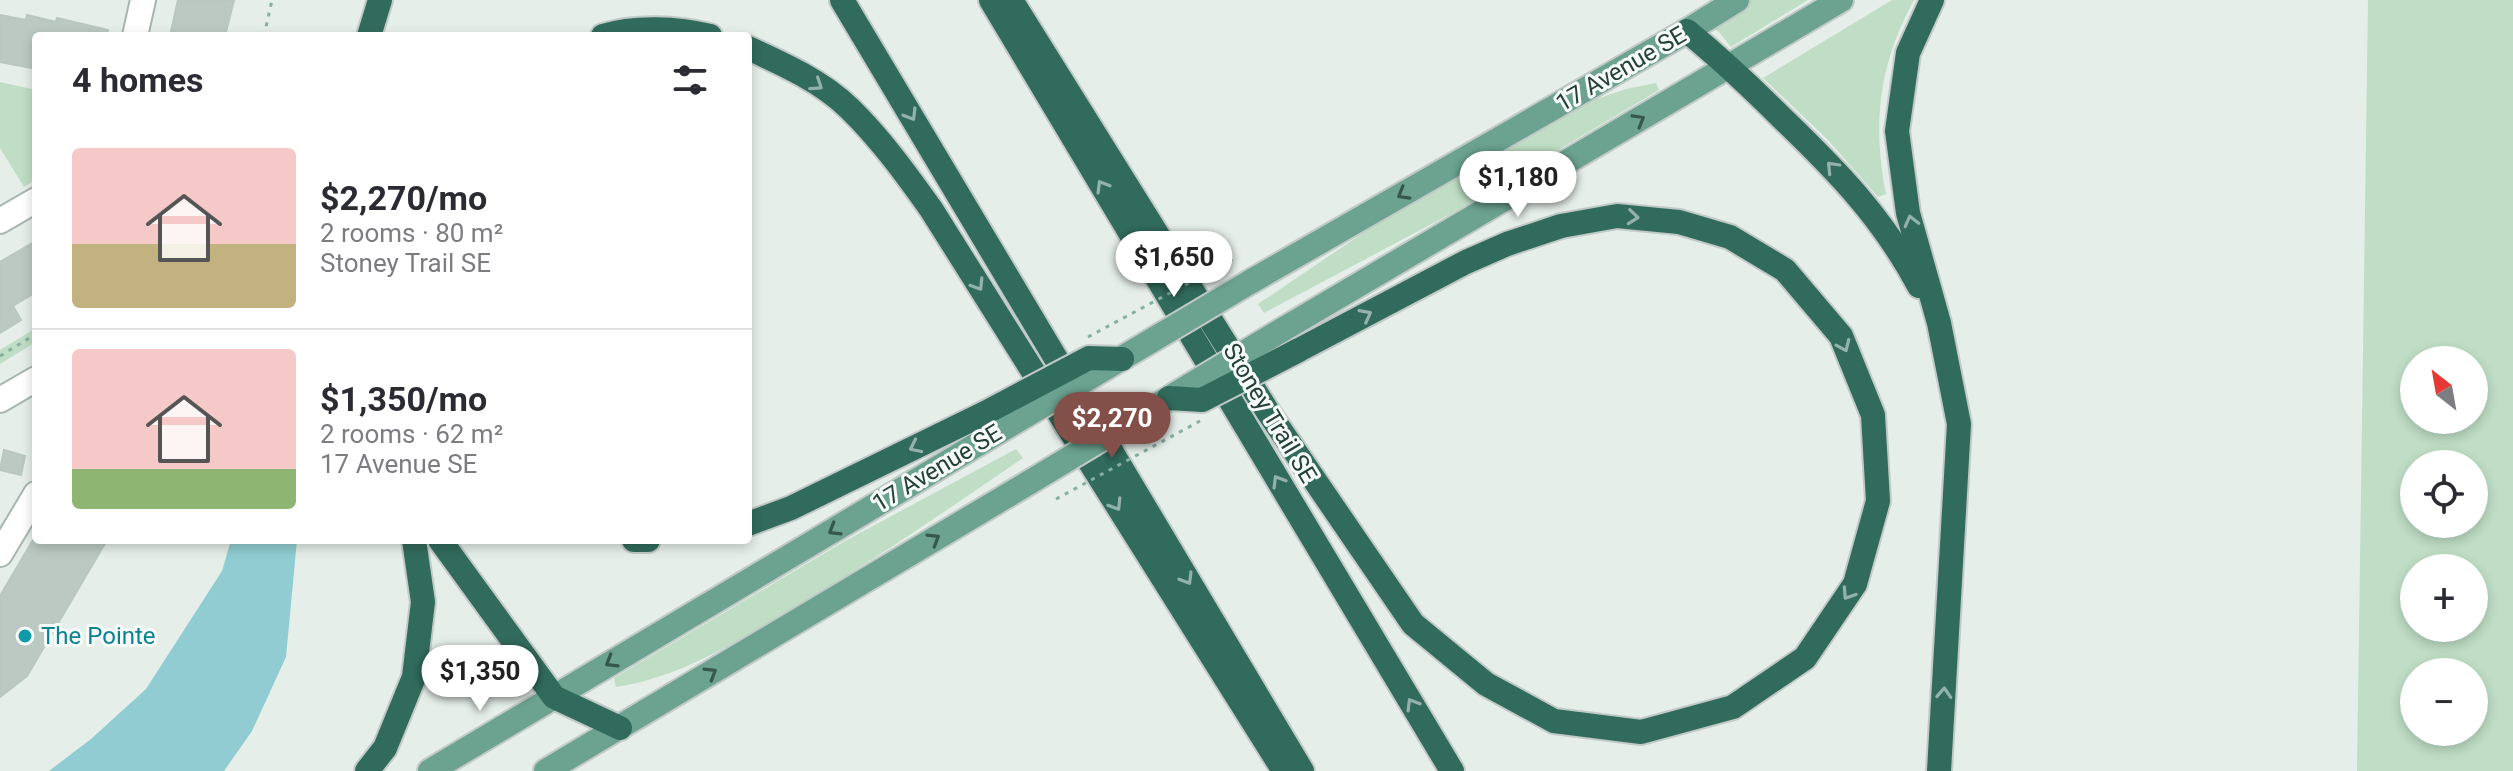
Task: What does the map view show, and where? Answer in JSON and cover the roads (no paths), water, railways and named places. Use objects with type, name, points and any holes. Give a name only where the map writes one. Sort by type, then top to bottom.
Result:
[{"type":"highway","points":[[370,32],[380,0]]},
{"type":"highway","points":[[842,0],[1302,771]]},
{"type":"highway","name":"Stoney Trail SE","points":[[991,0],[1452,771]]},
{"type":"highway","points":[[1011,0],[1268,412],[1413,624],[1486,684],[1554,721],[1641,732],[1733,707],[1805,658],[1855,584],[1878,501],[1873,415],[1841,336],[1785,270],[1730,237],[1679,222],[1617,216],[1561,226],[1507,244],[1466,262],[1297,351],[1202,400],[1169,398]]},
{"type":"highway","points":[[1932,0],[1908,53],[1897,131],[1908,213],[1939,323],[1959,424],[1939,771]]},
{"type":"highway","points":[[1687,31],[1730,66],[1834,168],[1877,218],[1939,323]]},
{"type":"highway","points":[[637,32],[683,32]]},
{"type":"highway","points":[[752,50],[779,62],[848,106],[900,166],[931,209],[1284,771]]},
{"type":"highway","points":[[752,523],[991,423],[1089,358],[1122,359]]},
{"type":"highway","points":[[367,771],[385,748],[414,677],[423,602],[415,544]]},
{"type":"highway","points":[[443,544],[554,697],[620,728]]},
{"type":"main road","name":"17 Avenue SE","points":[[1122,359],[1737,0]]},
{"type":"main road","points":[[546,771],[1282,330],[1841,0]]},
{"type":"main road","name":"17 Avenue SE","points":[[430,771],[554,697],[991,423]]},
{"type":"street","points":[[136,32],[143,0]]},
{"type":"street","points":[[0,221],[32,202]]},
{"type":"street","points":[[0,400],[32,381]]},
{"type":"street","points":[[0,554],[32,501]]},
{"type":"water","points":[[230,544],[297,544],[286,657],[252,731],[224,771],[49,771],[91,739],[146,689],[222,571]]},
{"type":"place","name":"The Pointe","points":[[25,636]]}]
